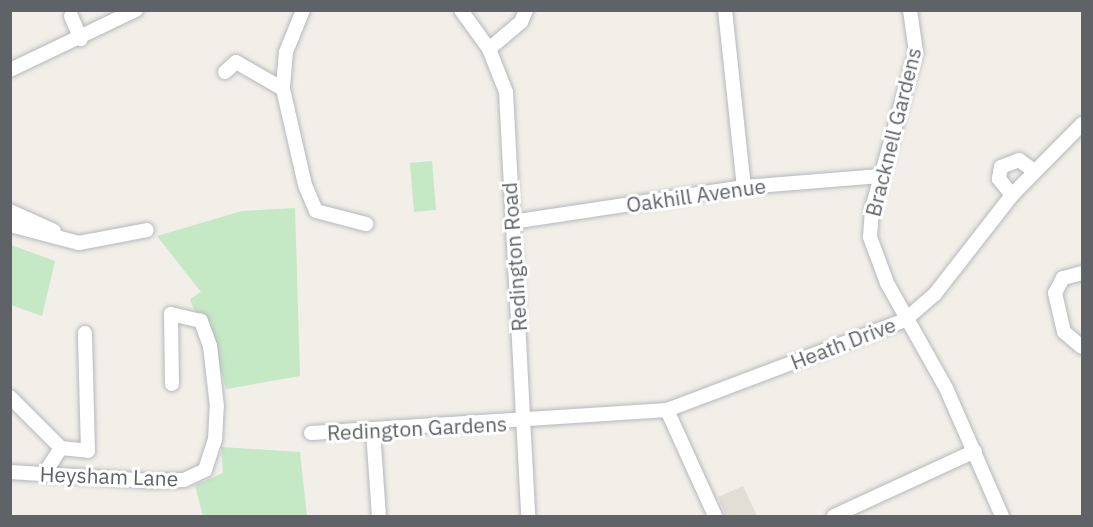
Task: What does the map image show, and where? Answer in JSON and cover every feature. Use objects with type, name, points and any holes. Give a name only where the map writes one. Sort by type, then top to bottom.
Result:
[{"type":"street","points":[[10,70],[81,39],[136,10]]},
{"type":"street","points":[[303,10],[286,52],[283,89],[285,116],[316,211],[366,224]]},
{"type":"street","name":"Redington Road","points":[[461,10],[489,49],[506,92],[528,516]]},
{"type":"street","points":[[489,49],[521,22],[526,10]]},
{"type":"street","points":[[725,10],[744,187]]},
{"type":"street","name":"Bracknell Gardens","points":[[909,10],[916,52],[881,176],[870,237],[905,320],[975,451],[1002,516]]},
{"type":"street","points":[[71,16],[81,39]]},
{"type":"street","points":[[225,72],[236,62],[283,89]]},
{"type":"street","name":"Heath Drive","points":[[524,422],[667,410],[905,320],[935,294],[1012,195],[1083,124]]},
{"type":"street","points":[[1012,195],[999,179],[1001,167],[1019,160],[1034,171]]},
{"type":"street","name":"Oakhill Avenue","points":[[512,222],[744,187],[881,176]]},
{"type":"street","points":[[10,211],[50,230],[78,236],[130,225]]},
{"type":"street","points":[[10,225],[79,243],[147,230]]},
{"type":"street","points":[[1083,273],[1063,278],[1054,293],[1064,332],[1083,347]]},
{"type":"street","name":"Heysham Lane","points":[[10,472],[152,481],[184,480],[205,470],[215,440],[217,407],[210,346],[201,321],[171,314],[172,384]]},
{"type":"street","points":[[10,397],[61,448],[85,452],[90,447],[85,333]]},
{"type":"street","points":[[667,410],[715,516]]},
{"type":"street","name":"Redington Gardens","points":[[311,433],[524,422]]},
{"type":"street","points":[[373,431],[378,516]]},
{"type":"street","points":[[44,474],[61,448]]},
{"type":"street","points":[[834,516],[975,451]]},
{"type":"shaded area","points":[[743,486],[757,516],[726,516],[718,497]]},
{"type":"green space","points":[[432,161],[436,210],[414,212],[410,163]]},
{"type":"green space","points":[[295,208],[300,376],[226,389],[209,326],[197,317],[190,299],[201,292],[157,236],[242,211]]},
{"type":"green space","points":[[11,245],[55,261],[42,316],[11,305]]},
{"type":"green space","points":[[221,447],[300,452],[307,516],[203,516],[195,485],[223,473]]}]
